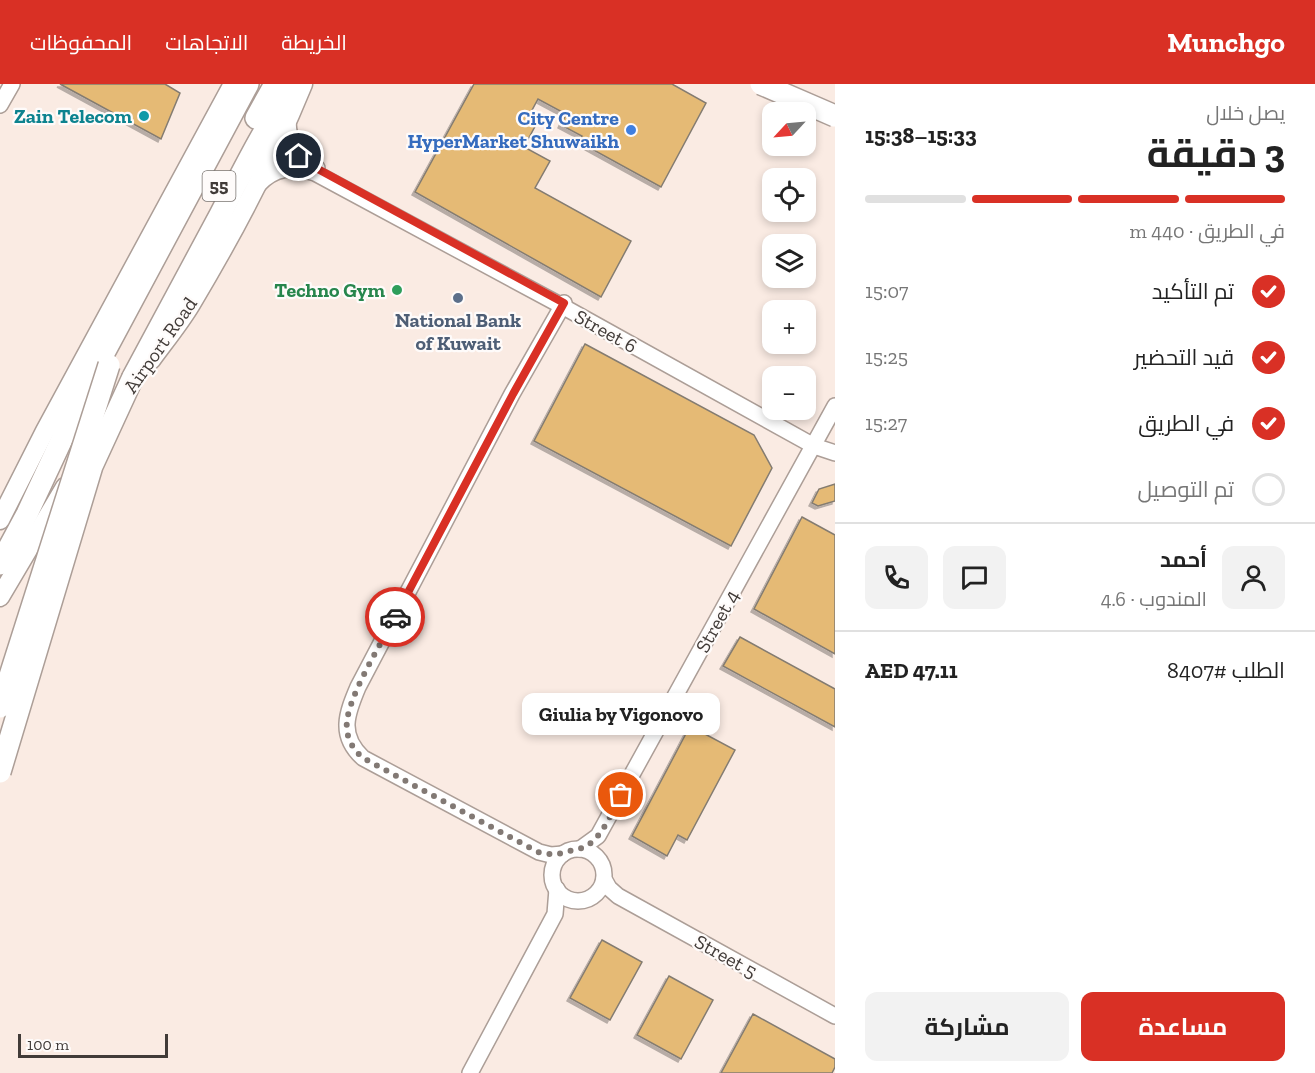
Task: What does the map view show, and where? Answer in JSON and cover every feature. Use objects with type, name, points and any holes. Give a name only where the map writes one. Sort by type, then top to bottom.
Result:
[{"type":"highway","name":"55","points":[[144,279],[248,84]]},
{"type":"highway","name":"Airport Road","points":[[133,377],[147,331],[166,289],[274,84]]},
{"type":"highway","points":[[0,772],[92,466],[133,377],[259,141],[279,105],[295,84]]},
{"type":"highway","points":[[761,84],[835,117]]},
{"type":"highway","points":[[788,84],[835,110]]},
{"type":"highway","points":[[0,707],[109,365],[144,279]]},
{"type":"highway","points":[[0,564],[27,514],[90,379],[144,279]]},
{"type":"main road","name":"55","points":[[0,520],[45,431],[233,84]]},
{"type":"main road","name":"Airport Road","points":[[0,597],[100,430],[190,306],[253,192],[288,122],[303,84]]},
{"type":"main road","points":[[771,84],[835,117]]},
{"type":"street","points":[[0,105],[12,84]]},
{"type":"street","name":"Street 6","points":[[288,122],[292,143],[305,162],[815,444],[835,452]]},
{"type":"street","name":"Street 6","points":[[253,192],[263,180],[283,168],[300,168],[315,173],[563,305]]},
{"type":"street","points":[[563,305],[513,394],[358,687],[347,716],[346,728],[352,746],[363,758],[538,852],[551,855],[580,849],[591,852],[599,860]]},
{"type":"street","name":"Street 4","points":[[580,849],[598,836],[835,406]]},
{"type":"street","points":[[593,897],[600,889],[604,879],[597,848],[598,836]]},
{"type":"street","points":[[538,852],[553,872]]},
{"type":"street","points":[[563,854],[556,862],[553,881],[557,890],[564,897],[574,901],[584,901],[604,895],[618,896]]},
{"type":"street","name":"Street 5","points":[[604,879],[609,888],[618,896],[835,1016]]},
{"type":"street","points":[[470,1073],[555,914],[557,890]]},
{"type":"street","points":[[555,914],[574,901]]},
{"type":"building","name":"Zain Telecom","points":[[60,84],[165,84],[180,93],[161,139]]},
{"type":"building","points":[[474,84],[672,84],[706,103],[661,187],[579,142],[582,136],[561,125],[566,114],[538,99],[530,114],[539,119],[524,147],[550,161],[535,188],[631,241],[601,297],[415,192]]},
{"type":"building","points":[[585,344],[754,435],[772,468],[731,546],[534,441]]},
{"type":"building","points":[[835,484],[835,501],[818,506],[812,503],[819,489]]},
{"type":"building","points":[[802,517],[835,535],[835,654],[754,609]]},
{"type":"building","points":[[740,637],[835,689],[835,727],[723,666]]},
{"type":"building","points":[[690,726],[735,750],[687,840],[678,835],[667,856],[632,836]]},
{"type":"building","points":[[602,940],[642,962],[610,1020],[570,998]]},
{"type":"building","points":[[669,976],[713,1000],[681,1059],[637,1035]]},
{"type":"building","points":[[753,1014],[835,1059],[832,1073],[721,1073]]},
{"type":"way so far","points":[[395,617],[358,687],[347,716],[348,736],[352,746],[363,758],[538,852],[551,855],[563,854],[590,844],[598,836],[621,795]]},
{"type":"place","name":"Zain Telecom","points":[[144,116]]},
{"type":"place","name":"City Centre HyperMarket Shuwaikh","points":[[631,130]]},
{"type":"place","name":"Techno Gym","points":[[397,290]]},
{"type":"place","name":"National Bank of Kuwait","points":[[458,298]]},
{"type":"place","name":"Giulia by Vigonovo","points":[[621,795]]},
{"type":"route","points":[[299,156],[305,162],[564,303],[395,617]]}]
